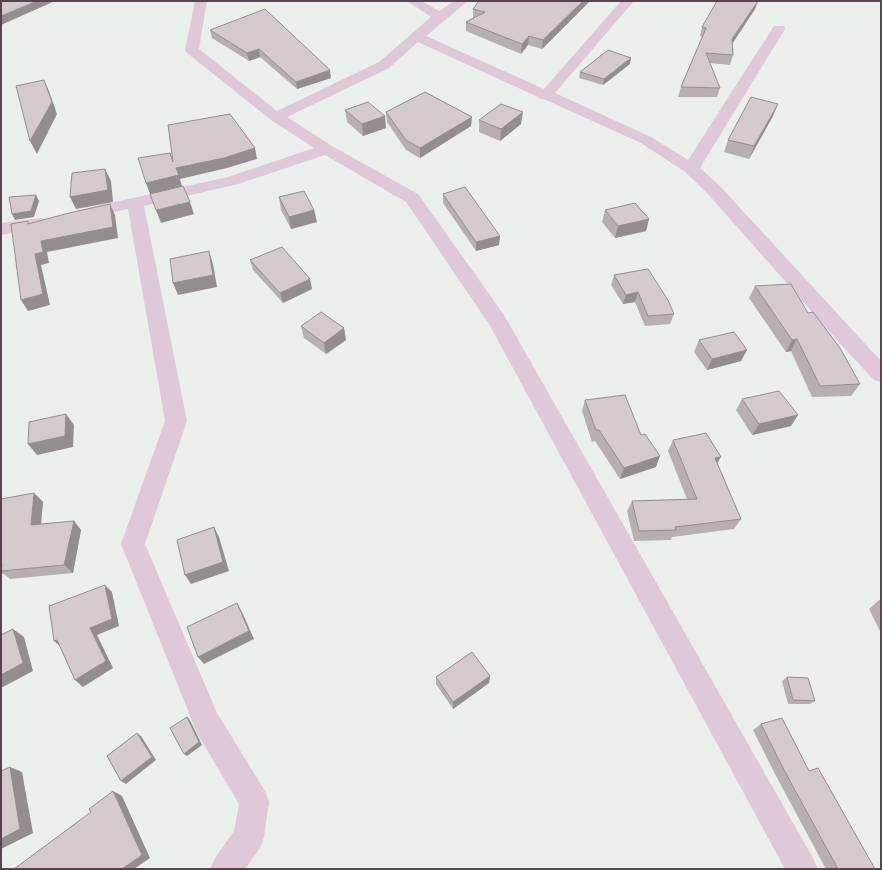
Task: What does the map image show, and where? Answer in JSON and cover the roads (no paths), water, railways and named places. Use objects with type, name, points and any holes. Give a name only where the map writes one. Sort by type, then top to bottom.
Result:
[{"type":"street","points":[[201,1],[192,50],[276,117],[326,149],[412,198],[497,320],[802,869]]},
{"type":"street","points":[[413,1],[438,17]]},
{"type":"street","points":[[276,117],[384,65],[418,37],[438,17],[462,1]]},
{"type":"street","points":[[545,96],[628,1]]},
{"type":"street","points":[[691,169],[779,29]]},
{"type":"street","points":[[418,37],[545,96],[646,140],[691,169],[713,189],[852,344],[881,374]]},
{"type":"street","points":[[1,229],[135,204],[232,181],[326,149]]},
{"type":"street","points":[[135,204],[176,420],[133,544],[207,723],[254,802],[249,837],[226,869]]}]
